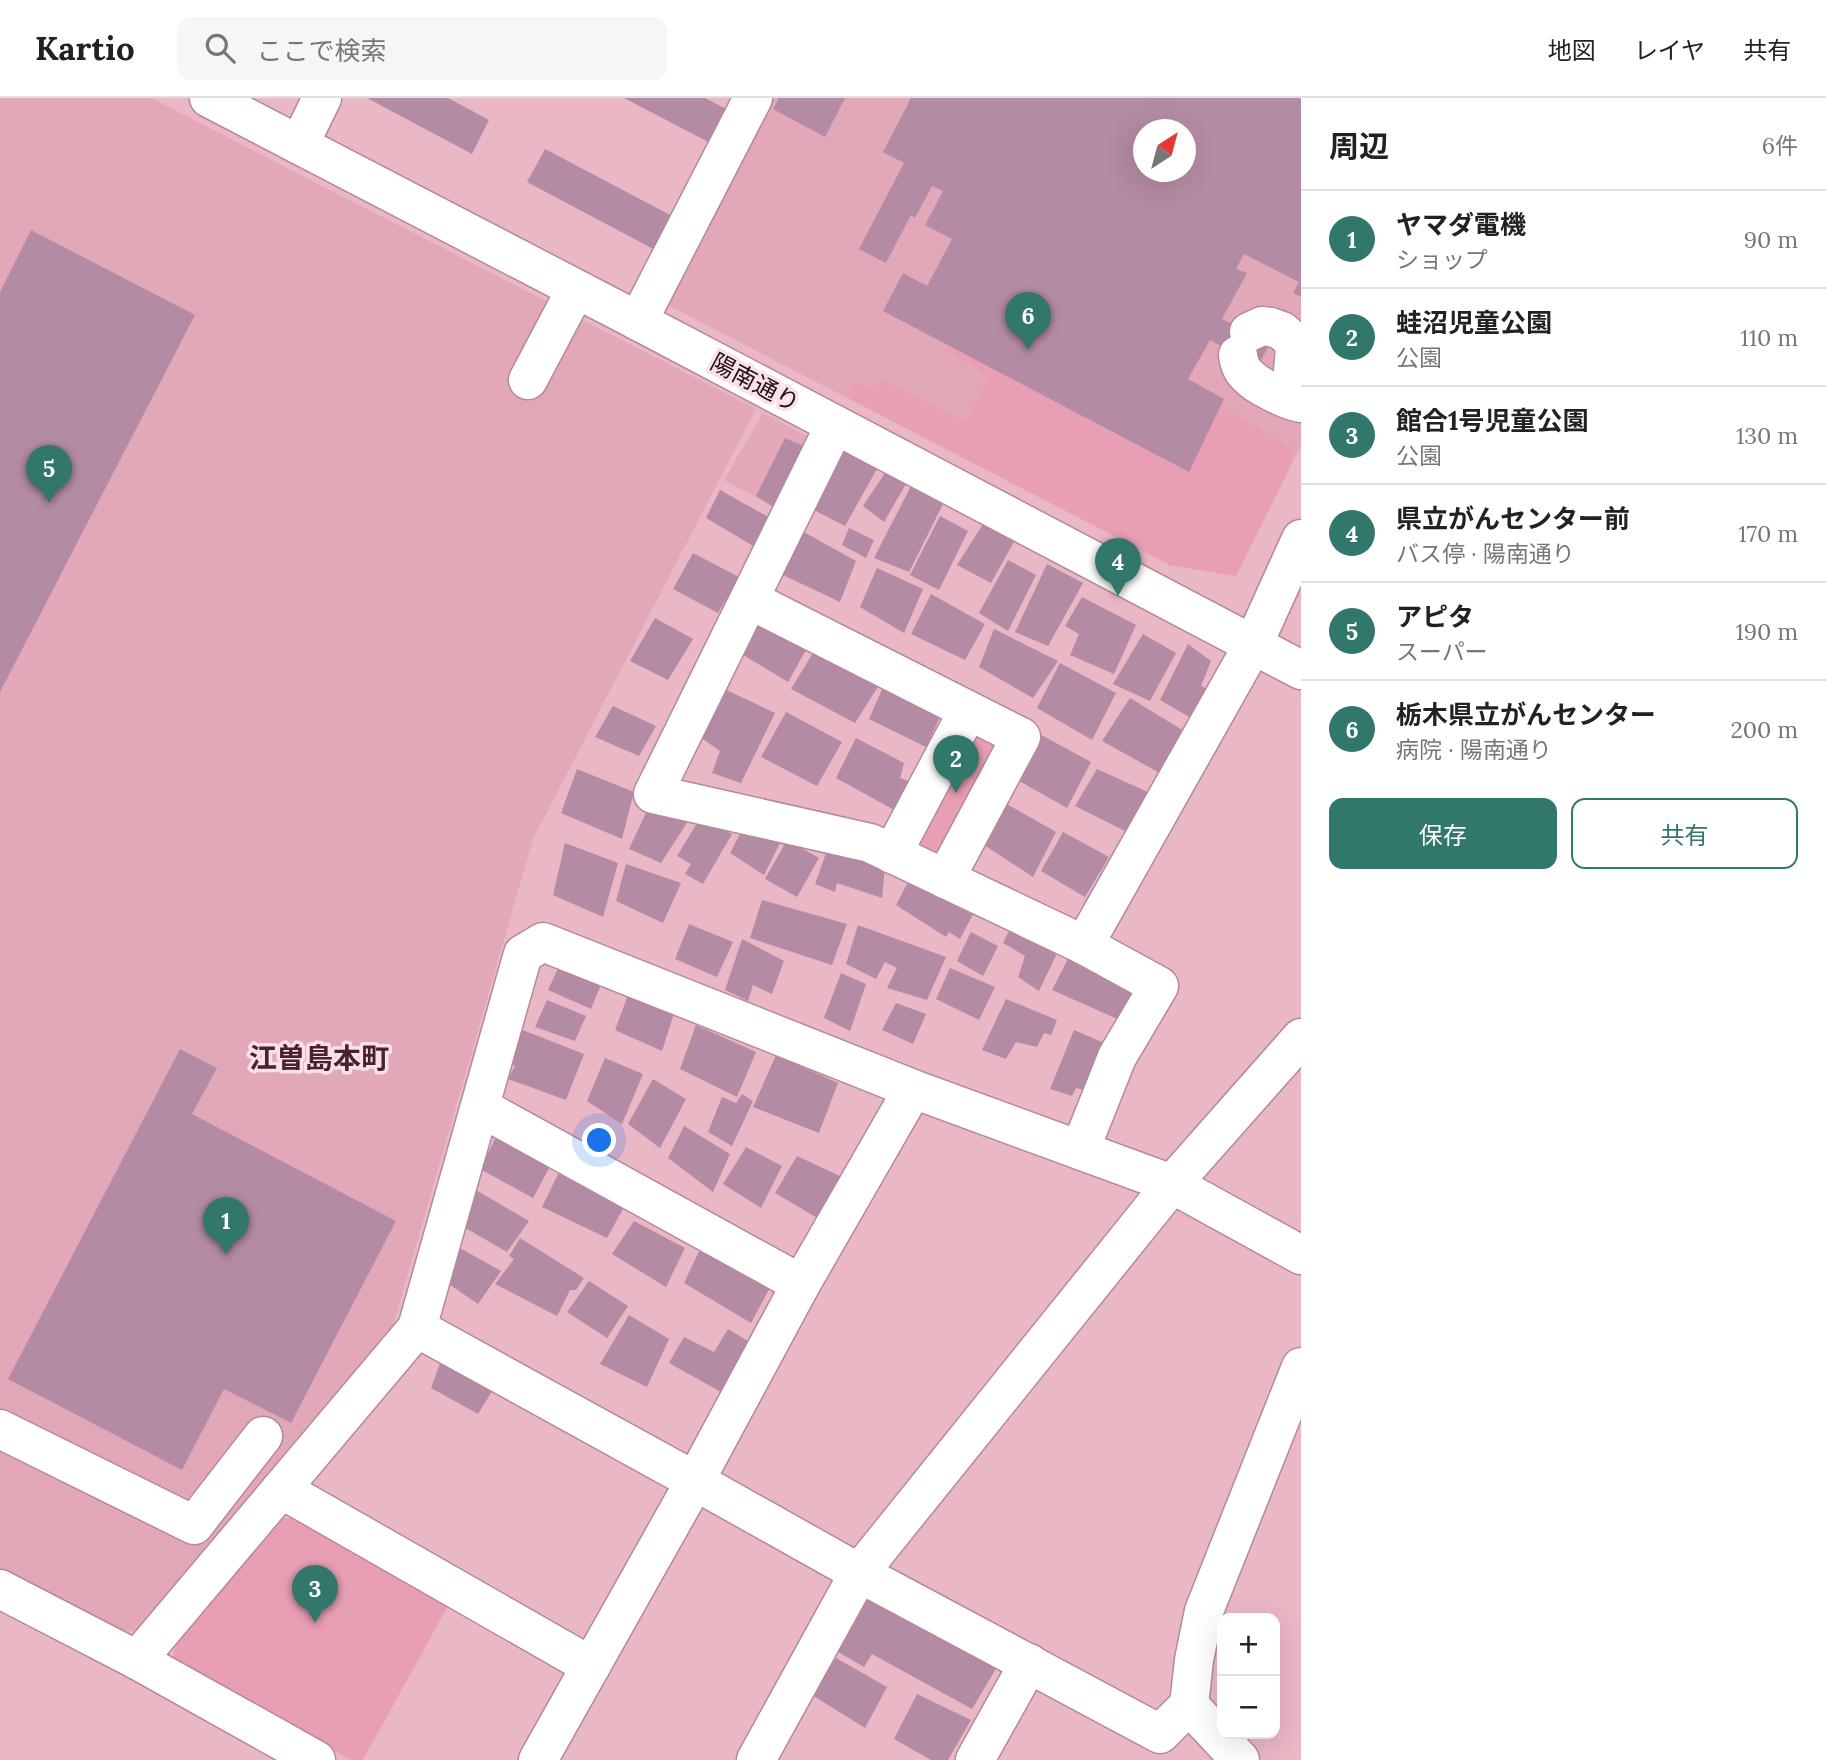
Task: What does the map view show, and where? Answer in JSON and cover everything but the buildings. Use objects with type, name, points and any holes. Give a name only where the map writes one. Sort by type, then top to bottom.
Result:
[{"type":"street","name":"陽南通り","points":[[209,98],[1301,670]]},
{"type":"street","points":[[299,145],[322,98]]},
{"type":"street","points":[[638,321],[753,98]]},
{"type":"street","points":[[528,380],[576,289]]},
{"type":"street","points":[[1301,387],[1293,371],[1295,348],[1290,338],[1271,327],[1255,328],[1243,344],[1240,364],[1247,376],[1256,383],[1301,403]]},
{"type":"street","points":[[835,425],[653,794],[870,843],[1084,945],[1159,986],[1117,1057],[1080,1150]]},
{"type":"street","points":[[1084,945],[1252,645],[1301,539]]},
{"type":"street","points":[[750,600],[1021,737],[945,879]]},
{"type":"street","points":[[891,853],[968,711]]},
{"type":"street","points":[[136,1660],[417,1328],[523,954],[543,942],[913,1089],[1172,1184],[1301,1255]]},
{"type":"street","points":[[756,1760],[859,1573],[1172,1184],[1301,1038]]},
{"type":"street","points":[[538,1760],[695,1481],[801,1284],[913,1089]]},
{"type":"street","points":[[480,1107],[801,1284]]},
{"type":"street","points":[[417,1328],[859,1573],[1160,1734],[1189,1705],[1194,1660],[1204,1611],[1301,1367]]},
{"type":"street","points":[[0,1429],[194,1525],[263,1436]]},
{"type":"street","points":[[281,1489],[591,1666]]},
{"type":"street","points":[[0,1590],[136,1660],[316,1760]]},
{"type":"street","points":[[975,1760],[1029,1663]]},
{"type":"street","points":[[1189,1705],[1240,1760]]},
{"type":"shaded area","points":[[0,98],[151,98],[756,409],[533,839],[388,1343],[143,1631],[121,1631],[0,1570]]},
{"type":"shaded area","points":[[770,98],[1301,98],[1301,445],[1236,576],[1170,565],[662,302]]},
{"type":"shaded area","points":[[946,344],[1188,472],[1222,404],[1239,418],[1294,448],[1288,472],[1236,576],[1170,565],[846,397],[854,382],[873,388],[884,381],[966,422],[989,375],[942,349]]},
{"type":"shaded area","points":[[763,413],[811,438],[779,510],[724,480]]},
{"type":"shaded area","points":[[968,727],[1002,734],[944,858],[910,849]]},
{"type":"shaded area","points":[[301,1517],[449,1604],[363,1760],[351,1760],[172,1662],[176,1642],[278,1519]]},
{"type":"place","name":"栃木県立がんセンター","points":[[1028,350]]},
{"type":"place","name":"アピタ","points":[[49,503]]},
{"type":"place","name":"県立がんセンター前","points":[[1118,596]]},
{"type":"place","name":"蛙沼児童公園","points":[[956,793]]},
{"type":"place","name":"ヤマダ電機","points":[[226,1255]]},
{"type":"place","name":"館合1号児童公園","points":[[315,1623]]},
{"type":"district","name":"江曽島本町","points":[[319,1058]]}]
